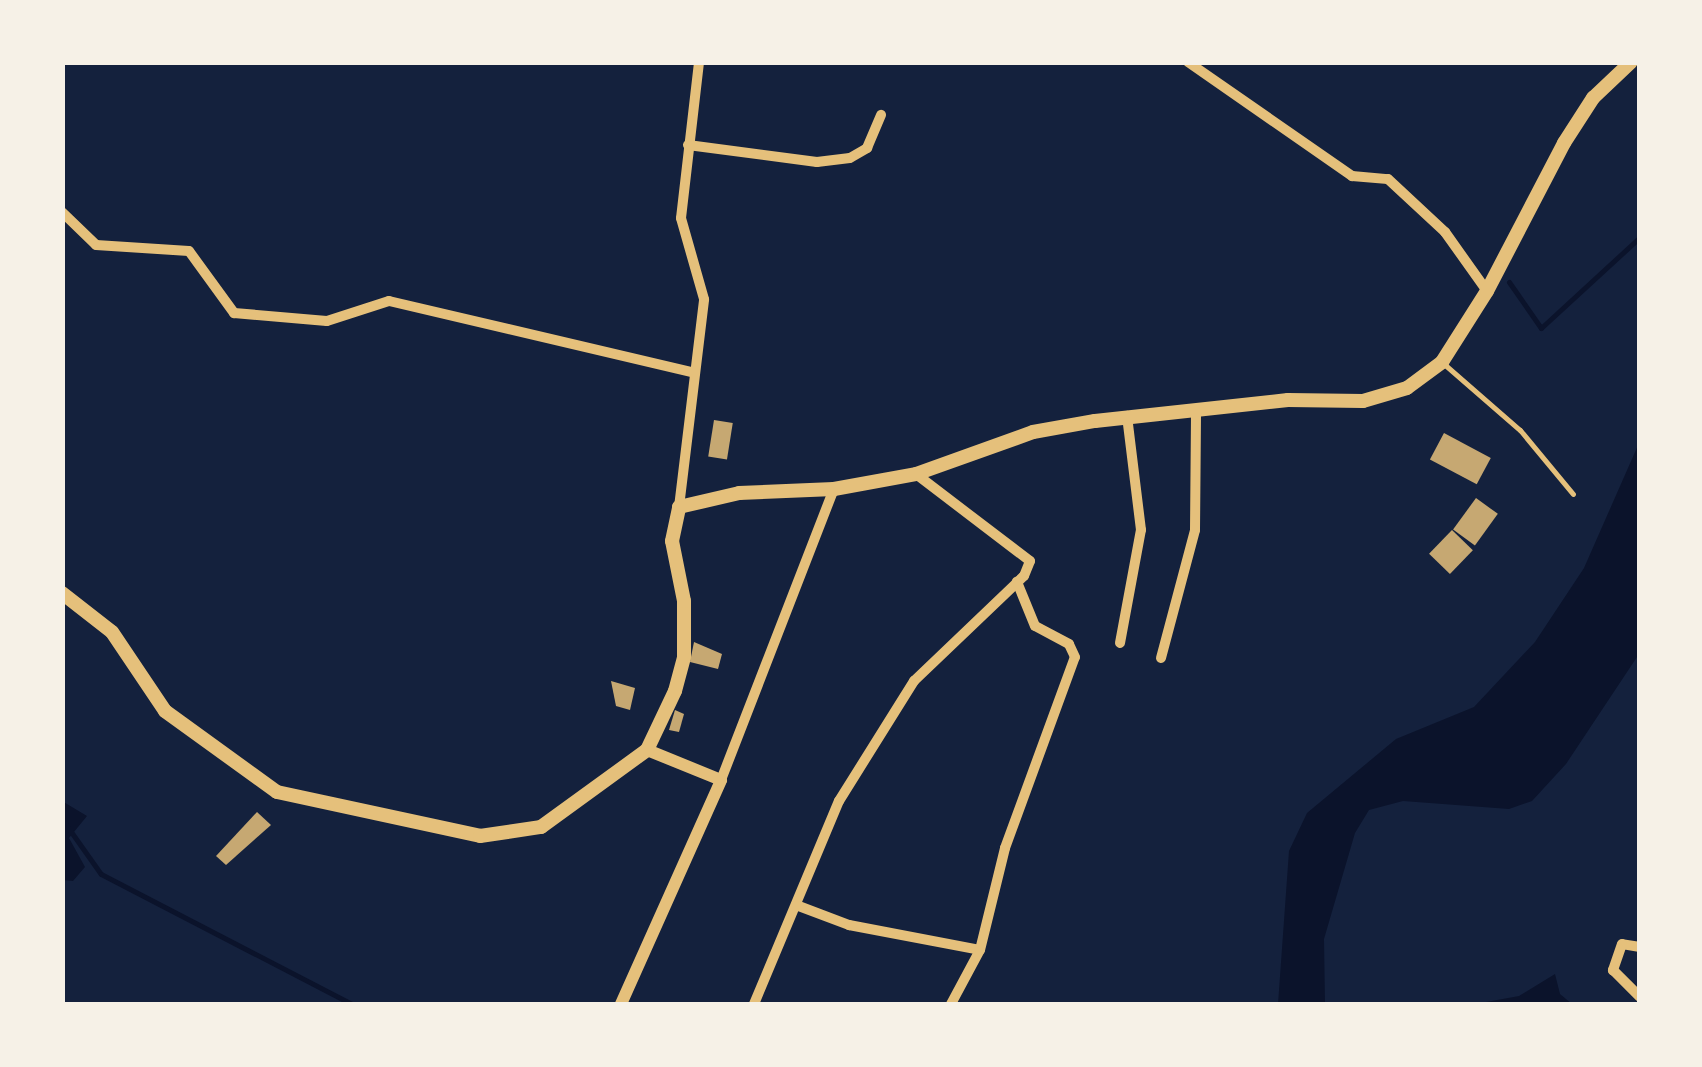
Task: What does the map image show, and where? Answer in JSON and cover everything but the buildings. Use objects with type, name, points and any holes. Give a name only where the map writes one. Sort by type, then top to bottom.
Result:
[{"type":"main road","points":[[62,593],[112,632],[165,711],[277,792],[330,808],[480,836],[542,827],[648,750],[684,657],[684,602],[672,541],[679,507],[739,493],[834,489],[916,474],[1034,432],[1128,416],[1373,399],[1407,388],[1442,362],[1487,291],[1564,143],[1594,98],[1631,62]]},
{"type":"street","points":[[679,507],[692,372],[704,299],[683,236],[688,146],[700,62]]},
{"type":"street","points":[[1188,62],[1352,176],[1388,179],[1445,232],[1487,291]]},
{"type":"street","points":[[688,146],[817,162],[850,158],[866,148],[881,115]]},
{"type":"street","points":[[62,212],[96,245],[189,251],[234,314],[327,321],[389,301],[692,372]]},
{"type":"street","points":[[1161,658],[1195,530],[1196,410]]},
{"type":"street","points":[[1120,644],[1141,530],[1128,416]]},
{"type":"street","points":[[754,1004],[839,801],[914,680],[1017,582],[1029,555],[916,474]]},
{"type":"street","points":[[621,1004],[721,780],[834,489]]},
{"type":"street","points":[[951,1004],[980,950],[1006,848],[1075,657],[1069,644],[1036,626],[1017,582]]},
{"type":"street","points":[[648,750],[721,780]]},
{"type":"street","points":[[796,905],[889,935],[980,950]]},
{"type":"street","points":[[1640,947],[1622,944],[1613,970],[1640,997]]},
{"type":"lane","points":[[1442,362],[1520,430],[1573,494]]},
{"type":"water","points":[[1639,443],[1639,654],[1566,764],[1532,801],[1509,809],[1403,801],[1369,810],[1355,833],[1324,939],[1325,1004],[1278,1004],[1289,851],[1307,813],[1396,739],[1474,707],[1535,642],[1584,568]]},
{"type":"water","points":[[62,801],[87,816],[69,838],[85,867],[73,881],[63,880]]},
{"type":"water","points":[[1555,974],[1560,994],[1572,1004],[1475,1004],[1519,996]]},
{"type":"waterway","points":[[1509,282],[1541,328],[1640,237]]},
{"type":"waterway","points":[[62,819],[101,874],[352,1004]]}]
